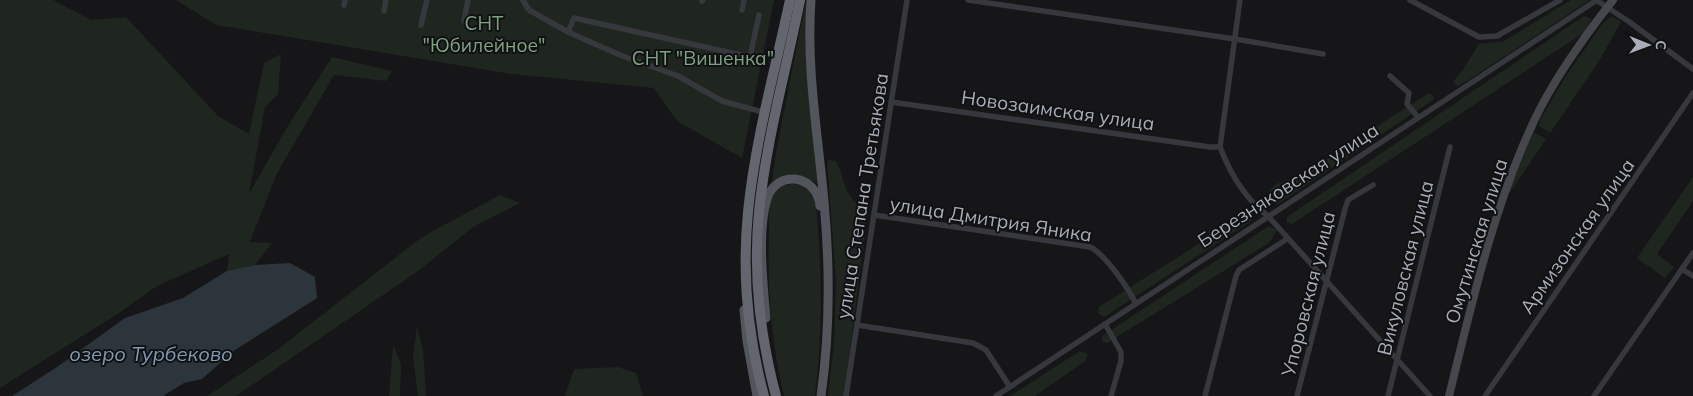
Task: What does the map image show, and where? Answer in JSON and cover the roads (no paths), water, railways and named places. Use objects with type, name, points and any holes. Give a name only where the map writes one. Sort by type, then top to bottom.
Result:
[{"type":"highway","points":[[764,396],[755,356],[750,321],[746,278],[746,238],[750,194],[790,0]]},
{"type":"highway","points":[[776,396],[763,337],[758,292],[759,213],[769,151],[800,0]]},
{"type":"main road","points":[[811,0],[811,76],[824,203],[828,273],[827,342],[821,396]]},
{"type":"main road","points":[[769,371],[762,238],[767,200],[771,191],[780,183],[791,179],[801,180],[810,184],[817,195],[828,273]]},
{"type":"main road","points":[[746,238],[743,302],[747,340],[757,396]]},
{"type":"street","points":[[384,11],[386,0]]},
{"type":"street","points":[[421,25],[427,0]]},
{"type":"street","points":[[464,21],[468,0]]},
{"type":"street","points":[[523,0],[528,10],[568,32],[620,55],[678,76],[722,101],[766,113]]},
{"type":"street","points":[[742,10],[744,0]]},
{"type":"street","name":"улица Степана Третьякова","points":[[846,396],[907,0]]},
{"type":"street","points":[[968,0],[1235,39],[1323,54]]},
{"type":"street","points":[[1240,0],[1220,146],[1225,161],[1256,207],[1268,216],[1430,396]]},
{"type":"street","points":[[1410,0],[1479,37],[1497,36],[1560,0]]},
{"type":"street","points":[[1597,0],[1693,70]]},
{"type":"street","name":"Березняковская улица","points":[[996,396],[1597,0]]},
{"type":"street","name":"Омутинская улица","points":[[1449,396],[1484,258],[1501,200],[1518,157],[1534,120],[1552,86],[1613,0]]},
{"type":"street","points":[[568,32],[574,18],[750,57],[759,15]]},
{"type":"street","points":[[1390,76],[1410,94],[1407,104],[1418,117]]},
{"type":"street","name":"Армизонская улица","points":[[1485,396],[1693,93]]},
{"type":"street","name":"Новозаимская улица","points":[[892,102],[1210,147],[1220,146]]},
{"type":"street","name":"Викуловская улица","points":[[1388,396],[1450,147]]},
{"type":"street","name":"Упоровская улица","points":[[1297,396],[1348,200],[1373,185]]},
{"type":"street","name":"улица Дмитрия Яника","points":[[874,215],[1090,247],[1101,255],[1136,304]]},
{"type":"street","points":[[1205,396],[1239,270],[1287,239]]},
{"type":"street","points":[[1594,396],[1693,253]]},
{"type":"street","points":[[1682,268],[1693,276]]},
{"type":"street","points":[[1105,324],[1121,352],[1121,361],[1111,396]]},
{"type":"street","points":[[857,325],[973,343],[986,350],[1010,387]]},
{"type":"water","name":"озеро Турбеково","points":[[290,263],[315,277],[317,298],[235,350],[202,379],[184,383],[163,396],[12,396],[57,367],[125,318],[183,298],[227,271],[255,265]]},
{"type":"park label","name":"СНТ \"Юбилейное\"","points":[[484,34]]},
{"type":"park label","name":"СНТ \"Вишенка\"","points":[[703,58]]}]
